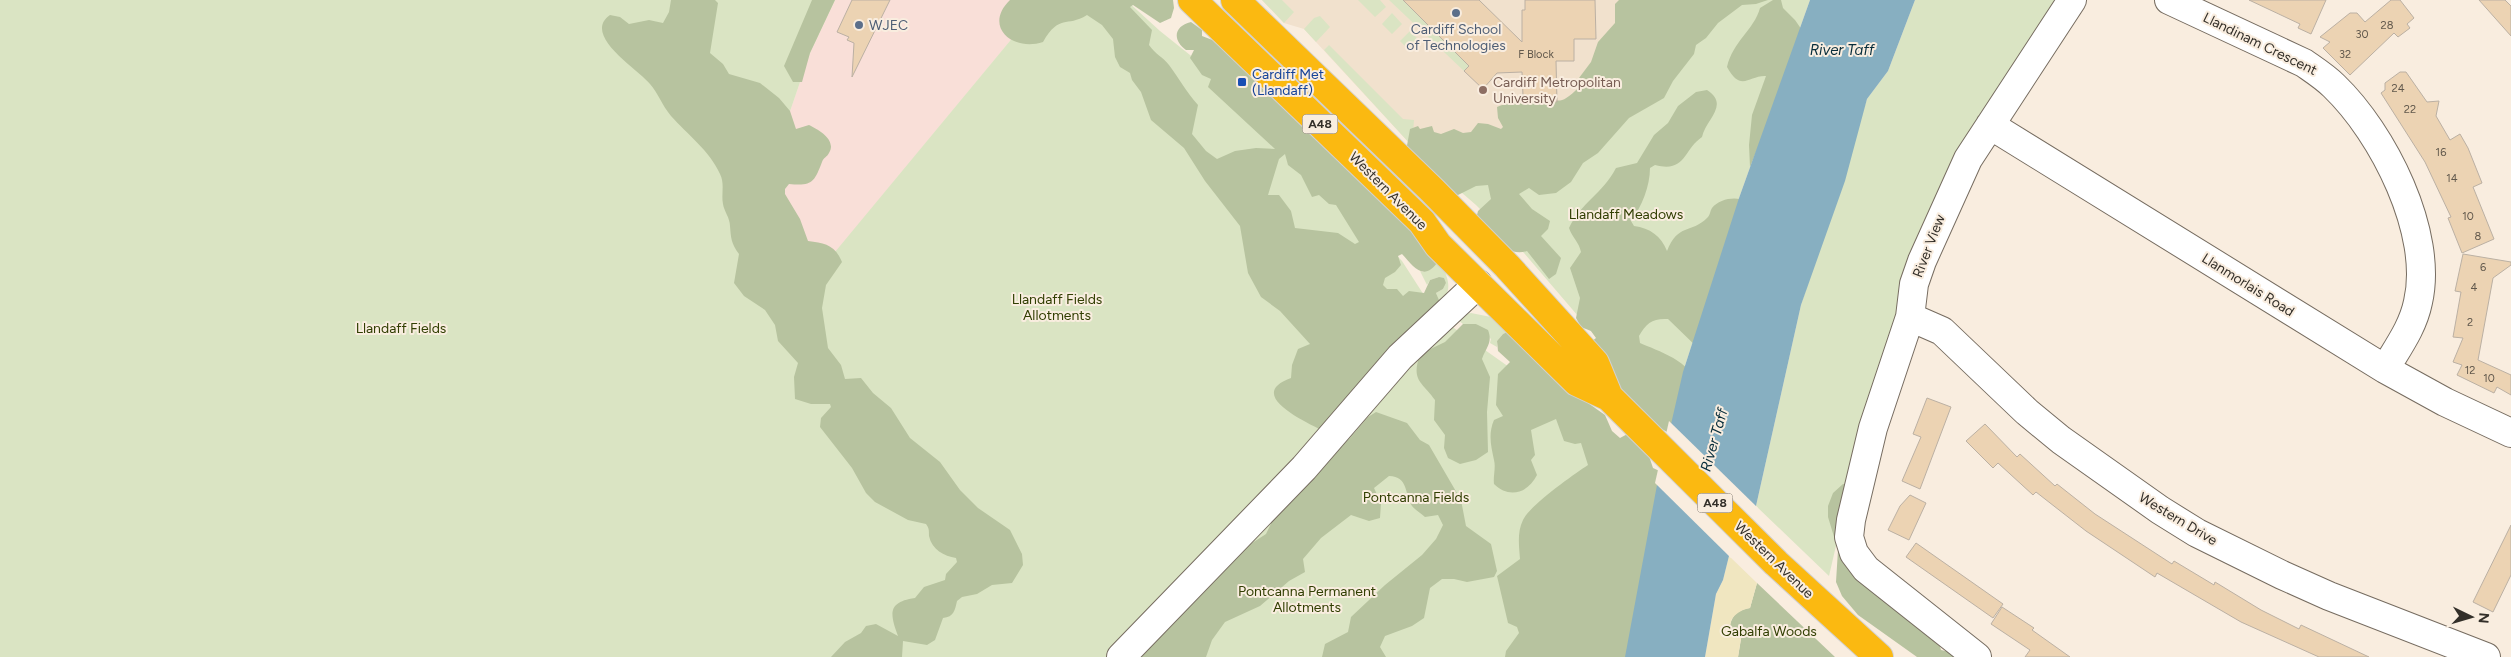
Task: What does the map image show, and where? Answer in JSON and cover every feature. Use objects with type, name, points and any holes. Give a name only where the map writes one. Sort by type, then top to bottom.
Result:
[{"type":"highway","name":"Western Avenue","points":[[1192,0],[1422,222],[1438,245],[1577,382],[1609,397],[1776,563],[1878,657]]},
{"type":"highway","name":"Western Avenue","points":[[1236,0],[1432,190],[1507,266],[1595,363],[1609,397]]},
{"type":"street","name":"River View","points":[[1977,657],[1866,569],[1854,553],[1849,537],[1851,520],[1873,428],[1910,317],[1914,284],[1934,230],[1968,159],[2072,0]]},
{"type":"street","name":"Llandinam Crescent","points":[[2169,0],[2304,64],[2321,75],[2335,86],[2359,116],[2386,158],[2404,191],[2411,212],[2418,243],[2421,282],[2419,301],[2412,323],[2385,369]]},
{"type":"street","name":"Llanmorlais Road","points":[[1990,125],[2385,369],[2445,402],[2511,433]]},
{"type":"street","points":[[1121,657],[1304,468],[1400,357],[1478,284]]},
{"type":"street","name":"Western Drive","points":[[1910,317],[1942,331],[2027,412],[2061,440],[2102,471],[2175,519],[2239,554],[2329,596],[2486,657]]},
{"type":"shaded area","points":[[835,0],[1044,0],[791,306],[749,231],[810,53]]},
{"type":"shaded area","name":"Cardiff Metropolitan University","points":[[1262,0],[1698,0],[1565,130],[1412,146],[1304,29],[1284,23]]},
{"type":"green space","name":"Llandaff Fields","points":[[0,0],[835,0],[810,53],[749,231],[791,305],[1044,0],[1126,0],[1195,59],[1387,245],[1402,261],[1431,306],[1451,326],[1591,425],[1625,657],[0,657]]},
{"type":"green space","points":[[671,0],[715,0],[718,3],[710,53],[723,64],[729,74],[760,83],[779,98],[790,111],[796,129],[809,125],[829,140],[831,148],[814,179],[803,184],[789,184],[785,189],[785,194],[800,219],[808,241],[833,248],[842,262],[826,285],[822,308],[828,348],[841,365],[845,379],[861,378],[873,393],[891,408],[910,438],[940,462],[960,490],[978,508],[1010,530],[1022,554],[1023,565],[1012,583],[992,585],[977,594],[962,597],[957,601],[952,615],[943,618],[935,640],[927,645],[903,641],[902,657],[831,657],[845,642],[861,633],[866,626],[876,624],[898,636],[892,615],[895,606],[915,598],[924,587],[945,580],[946,574],[957,562],[956,558],[947,556],[936,549],[929,536],[929,529],[926,524],[908,520],[875,502],[866,493],[852,468],[820,427],[821,418],[831,407],[830,404],[811,404],[795,399],[794,377],[798,363],[778,341],[775,325],[765,310],[744,296],[734,283],[739,254],[732,240],[729,220],[723,204],[722,182],[716,166],[704,150],[671,116],[650,84],[615,52],[607,42],[602,32],[603,23],[610,15],[620,17],[629,24],[649,20],[663,23],[669,12]]},
{"type":"green space","points":[[812,0],[835,0],[810,53],[802,82],[793,82],[784,66]]},
{"type":"green space","points":[[1010,0],[1173,0],[1174,8],[1171,18],[1160,23],[1133,5],[1130,7],[1152,30],[1149,45],[1169,65],[1198,105],[1192,134],[1206,151],[1217,159],[1235,151],[1256,148],[1275,149],[1208,87],[1211,79],[1202,75],[1190,58],[1194,50],[1186,50],[1178,42],[1178,30],[1191,22],[1202,30],[1202,36],[1215,41],[1334,143],[1439,260],[1429,271],[1424,272],[1415,268],[1402,254],[1398,256],[1401,265],[1395,272],[1385,278],[1383,285],[1387,289],[1397,289],[1403,296],[1409,291],[1424,293],[1430,280],[1439,277],[1444,278],[1446,283],[1443,289],[1436,293],[1444,312],[1323,431],[1293,415],[1276,400],[1274,392],[1278,385],[1291,378],[1292,365],[1298,349],[1310,344],[1280,311],[1261,297],[1248,273],[1240,226],[1205,181],[1184,148],[1151,120],[1141,92],[1132,80],[1130,73],[1120,67],[1115,57],[1113,39],[1102,25],[1087,15],[1054,27],[1043,42],[1021,43],[1012,40],[1000,27],[999,19],[1002,10]],"holes":[[[1285,154],[1288,165],[1301,175],[1312,197],[1319,195],[1329,204],[1336,205],[1359,242],[1355,244],[1338,233],[1295,228],[1291,211],[1279,195],[1268,195],[1279,159]]]},
{"type":"green space","points":[[1262,0],[1282,0],[1294,12],[1284,23]]},
{"type":"green space","points":[[1358,0],[1380,0],[1386,7],[1375,17]]},
{"type":"green space","points":[[1389,0],[1403,0],[1476,58],[1464,71]]},
{"type":"green space","points":[[1619,0],[1768,0],[1756,4],[1742,5],[1718,23],[1706,38],[1696,45],[1694,54],[1673,81],[1664,98],[1629,118],[1598,153],[1583,163],[1571,182],[1556,193],[1539,195],[1529,188],[1519,194],[1532,209],[1550,221],[1548,229],[1541,236],[1561,258],[1556,274],[1549,279],[1527,251],[1519,252],[1505,248],[1476,219],[1478,211],[1491,199],[1488,185],[1476,186],[1456,196],[1406,151],[1410,129],[1418,126],[1420,129],[1432,126],[1434,132],[1441,134],[1454,129],[1463,133],[1471,132],[1478,123],[1488,124],[1501,129],[1503,127],[1498,118],[1497,107],[1501,105],[1524,103],[1534,99],[1562,100],[1566,98],[1579,87],[1579,78],[1591,62],[1598,42],[1615,23],[1615,4]]},
{"type":"green space","name":"Llandaff Meadows","points":[[1698,0],[1810,0],[1739,198],[1683,372],[1662,414],[1524,253],[1476,205],[1425,161],[1528,165]]},
{"type":"green space","points":[[1773,0],[1781,0],[1783,8],[1804,33],[1750,167],[1749,145],[1752,115],[1766,76],[1741,81],[1732,75],[1727,67],[1734,50],[1753,23],[1760,8]]},
{"type":"green space","points":[[1915,0],[2058,0],[1900,310],[1851,481],[1829,576],[1756,506],[1801,305],[1867,99],[1888,71]]},
{"type":"green space","points":[[1392,13],[1402,24],[1392,34],[1382,24]]},
{"type":"green space","points":[[1320,16],[1330,27],[1316,42],[1304,29],[1314,18]]},
{"type":"green space","points":[[1410,31],[1421,42],[1411,52],[1400,41]]},
{"type":"green space","points":[[1329,45],[1403,119],[1414,120],[1412,146],[1324,50]]},
{"type":"green space","points":[[1707,90],[1714,96],[1717,107],[1702,137],[1683,159],[1673,166],[1655,165],[1650,168],[1645,196],[1631,221],[1634,226],[1645,229],[1658,237],[1667,251],[1671,242],[1680,232],[1701,223],[1718,203],[1729,199],[1740,199],[1700,350],[1668,319],[1658,319],[1650,322],[1639,336],[1640,343],[1677,360],[1691,374],[1694,382],[1693,392],[1667,432],[1645,419],[1643,411],[1636,406],[1634,401],[1627,401],[1611,383],[1586,346],[1596,338],[1591,331],[1581,327],[1576,318],[1580,298],[1570,268],[1581,252],[1569,228],[1574,219],[1611,177],[1616,168],[1637,163],[1654,135],[1668,123],[1678,106],[1696,92]]},
{"type":"green space","points":[[1439,260],[1448,283],[1447,293],[1440,304],[1436,293],[1443,289],[1446,283],[1439,277],[1430,280],[1427,285],[1420,271],[1423,272]]},
{"type":"green space","points":[[1471,313],[1496,318],[1511,330],[1503,334],[1497,341],[1497,347],[1490,343],[1491,339],[1476,324],[1463,324],[1457,319]]},
{"type":"green space","points":[[1463,324],[1476,324],[1488,330],[1490,338],[1482,359],[1490,377],[1487,412],[1488,452],[1476,460],[1460,464],[1448,458],[1444,448],[1445,435],[1434,420],[1435,400],[1419,380],[1417,363],[1420,354],[1445,342]]},
{"type":"green space","points":[[1511,330],[1581,389],[1588,403],[1605,415],[1612,431],[1620,438],[1633,431],[1648,453],[1653,468],[1666,474],[1635,657],[1505,657],[1506,651],[1519,633],[1517,627],[1508,623],[1497,576],[1520,559],[1520,529],[1527,514],[1552,491],[1588,465],[1581,443],[1575,444],[1564,441],[1556,419],[1531,430],[1535,455],[1531,460],[1537,475],[1529,486],[1518,492],[1512,492],[1500,489],[1494,484],[1495,466],[1491,445],[1491,430],[1494,420],[1503,416],[1496,405],[1498,374],[1510,362],[1498,351],[1497,341],[1503,334]]},
{"type":"green space","name":"Pontcanna Fields","points":[[1376,412],[1407,423],[1420,440],[1429,445],[1461,500],[1466,526],[1491,544],[1497,571],[1494,577],[1467,582],[1442,579],[1430,588],[1424,618],[1412,626],[1385,636],[1380,647],[1386,657],[1322,657],[1325,644],[1348,632],[1351,617],[1385,585],[1422,555],[1436,539],[1443,525],[1438,515],[1425,517],[1415,509],[1400,479],[1389,476],[1374,488],[1381,503],[1380,518],[1369,521],[1351,515],[1321,538],[1303,559],[1305,572],[1289,581],[1260,606],[1225,622],[1212,640],[1206,657],[1137,657],[1246,547],[1266,534],[1277,511],[1300,493],[1320,464],[1350,438],[1368,417]]},
{"type":"green space","points":[[1843,484],[1856,484],[1856,536],[1938,639],[1941,650],[1973,657],[1917,657],[1858,615],[1842,596],[1836,582],[1838,550],[1828,517],[1828,506],[1833,493]]},
{"type":"green space","name":"Gabalfa Woods","points":[[1757,583],[1835,657],[1738,657],[1742,633],[1736,633],[1730,625],[1737,613],[1750,608]]},
{"type":"sand","points":[[1729,556],[1757,583],[1750,608],[1741,611],[1731,621],[1732,629],[1736,633],[1742,632],[1738,657],[1705,657],[1716,594],[1723,580]]},
{"type":"water","name":"River Taff","points":[[1810,0],[1915,0],[1888,71],[1867,99],[1845,181],[1801,305],[1756,506],[1741,540],[1729,556],[1723,580],[1716,594],[1705,657],[1625,657],[1657,485],[1683,372],[1739,198]]},
{"type":"pier","points":[[1669,421],[1758,508],[1743,541],[1731,558],[1655,483]]},
{"type":"building","name":"WJEC","points":[[852,0],[890,0],[852,77],[854,43],[847,40],[849,37],[837,32]]},
{"type":"building","points":[[1403,0],[1479,0],[1522,42],[1522,10],[1525,10],[1525,0],[1595,0],[1596,39],[1574,39],[1574,61],[1556,61],[1557,102],[1523,96],[1522,72],[1497,73],[1483,89],[1464,71],[1469,66]]},
{"type":"building","points":[[2249,0],[2326,0],[2311,34],[2298,28],[2300,24]]},
{"type":"building","points":[[2391,0],[2400,0],[2414,18],[2407,24],[2410,28],[2398,37],[2394,33],[2350,75],[2323,48],[2330,42],[2320,37],[2350,13],[2357,13],[2365,22]]},
{"type":"building","points":[[2479,0],[2505,0],[2511,6],[2511,36]]},
{"type":"building","points":[[2400,72],[2406,72],[2427,102],[2439,101],[2436,116],[2450,140],[2460,134],[2468,148],[2482,183],[2473,187],[2494,239],[2462,253],[2448,218],[2451,217],[2425,162],[2381,93],[2385,90],[2385,83]]},
{"type":"building","points":[[2463,254],[2511,262],[2511,265],[2493,278],[2478,360],[2511,375],[2511,395],[2497,387],[2494,393],[2457,375],[2462,365],[2453,362],[2463,338],[2453,337],[2461,292],[2455,291]]},
{"type":"building","points":[[1927,398],[1951,407],[1920,489],[1902,481],[1921,437],[1913,434]]},
{"type":"building","points":[[1985,424],[2017,457],[2020,454],[2055,486],[2057,484],[2095,514],[2172,564],[2174,561],[2214,585],[2215,582],[2261,610],[2299,629],[2301,625],[2369,657],[2319,657],[2241,622],[2157,573],[2155,577],[2086,531],[2036,492],[2033,495],[1998,463],[1993,468],[1966,441]]},
{"type":"building","points":[[1910,495],[1926,503],[1909,540],[1888,530],[1900,506]]},
{"type":"building","points":[[2511,525],[2511,575],[2493,612],[2473,602]]},
{"type":"building","points":[[1916,543],[2003,604],[1993,618],[1906,557]]},
{"type":"building","points":[[2002,607],[2034,628],[2032,630],[2070,657],[2025,657],[2030,650],[1991,624]]},
{"type":"place","name":"Cardiff School of Technologies","points":[[1456,13]]},
{"type":"place","name":"WJEC","points":[[859,25]]},
{"type":"place","name":"Cardiff Met (Llandaff)","points":[[1242,82]]},
{"type":"place","name":"Cardiff Metropolitan University","points":[[1483,90]]},
{"type":"park label","name":"Llandaff Fields Allotments","points":[[1057,308]]},
{"type":"park label","name":"Pontcanna Permanent Allotments","points":[[1307,600]]}]
